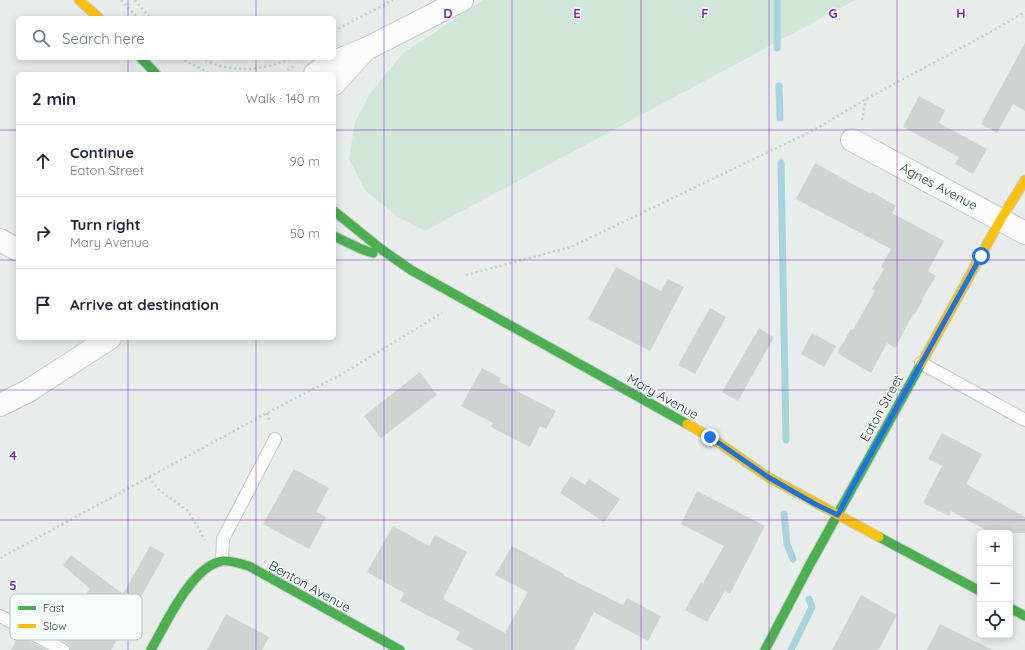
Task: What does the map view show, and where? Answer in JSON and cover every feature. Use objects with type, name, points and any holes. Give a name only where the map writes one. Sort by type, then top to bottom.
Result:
[{"type":"street","points":[[79,0],[97,16]]},
{"type":"street","points":[[318,72],[331,63],[368,48],[462,0]]},
{"type":"street","points":[[336,82],[368,48]]},
{"type":"street","points":[[143,60],[154,72]]},
{"type":"street","name":"Agnes Avenue","points":[[857,131],[1025,233]]},
{"type":"street","name":"Eaton Street","points":[[765,650],[809,566],[921,363],[1001,219],[1025,180]]},
{"type":"street","name":"Mary Avenue","points":[[336,213],[365,238],[395,260],[710,437],[768,477],[815,504],[977,590]]},
{"type":"street","name":"Mary Avenue","points":[[336,237],[361,249],[395,260]]},
{"type":"street","points":[[0,240],[16,249]]},
{"type":"street","points":[[0,405],[28,391],[107,340]]},
{"type":"street","points":[[151,650],[186,589],[205,568],[222,560]]},
{"type":"street","name":"Benton Avenue","points":[[222,560],[249,566],[400,650]]},
{"type":"street","points":[[1013,610],[1025,616]]},
{"type":"lane","points":[[921,363],[1025,420]]},
{"type":"lane","points":[[222,560],[223,539],[275,439]]},
{"type":"lane","points":[[0,616],[10,621]]},
{"type":"lane","points":[[44,640],[63,650]]},
{"type":"path","points":[[121,0],[136,16]]},
{"type":"path","points":[[135,0],[148,16]]},
{"type":"path","points":[[336,30],[393,0]]},
{"type":"path","points":[[463,280],[466,276],[477,272],[571,248],[814,130],[866,99],[1025,12]]},
{"type":"path","points":[[184,60],[207,72]]},
{"type":"path","points":[[205,60],[218,66],[228,68],[270,66],[286,60]]},
{"type":"path","points":[[857,131],[866,99]]},
{"type":"path","points":[[0,558],[267,412],[342,374],[445,311]]},
{"type":"path","points":[[149,477],[158,488],[188,511],[208,544]]},
{"type":"green space","points":[[483,0],[855,0],[425,231],[399,218],[365,190],[349,159],[355,122],[369,95],[403,53]]},
{"type":"building","points":[[1025,43],[1025,111],[1013,104],[997,133],[981,124]]},
{"type":"building","points":[[919,96],[945,110],[939,123],[987,149],[973,174],[955,164],[959,157],[903,127]]},
{"type":"building","points":[[815,163],[896,206],[892,213],[944,241],[928,271],[936,276],[922,299],[923,300],[914,315],[913,314],[895,348],[887,343],[871,373],[837,353],[851,329],[853,330],[875,291],[872,289],[884,269],[881,267],[891,249],[796,199]]},
{"type":"building","points":[[616,267],[661,291],[668,279],[684,287],[650,351],[588,319]]},
{"type":"building","points":[[710,308],[726,317],[695,374],[678,365]]},
{"type":"building","points":[[759,328],[774,337],[738,401],[722,392]]},
{"type":"building","points":[[812,333],[836,346],[824,367],[801,354]]},
{"type":"building","points":[[482,368],[501,378],[499,382],[556,411],[546,429],[540,426],[530,447],[491,427],[493,423],[461,406]]},
{"type":"building","points":[[420,372],[437,395],[381,438],[364,416]]},
{"type":"building","points":[[942,433],[982,454],[966,484],[1025,517],[1025,533],[1013,533],[1013,530],[986,530],[951,511],[949,516],[923,503],[942,466],[928,459]]},
{"type":"building","points":[[294,469],[329,488],[316,512],[326,517],[309,549],[263,524]]},
{"type":"building","points":[[571,476],[585,485],[589,479],[620,499],[604,522],[560,493]]},
{"type":"building","points":[[697,491],[765,526],[730,594],[725,591],[707,622],[685,610],[701,582],[703,583],[724,546],[681,524]]},
{"type":"building","points":[[393,526],[429,546],[435,535],[467,552],[443,599],[505,633],[528,592],[495,575],[512,546],[564,574],[563,575],[623,605],[627,598],[661,616],[648,641],[594,612],[574,650],[475,650],[456,640],[460,632],[400,601],[404,593],[367,572]]},
{"type":"building","points":[[150,546],[165,554],[142,595],[123,594]]},
{"type":"building","points":[[71,555],[123,594],[86,594],[90,589],[63,565]]},
{"type":"building","points":[[861,595],[897,615],[879,649],[832,650]]},
{"type":"building","points":[[226,614],[269,637],[262,650],[207,650]]},
{"type":"building","points":[[940,624],[993,650],[927,650]]},
{"type":"building","points":[[16,640],[28,640],[47,650],[11,650]]},
{"type":"building","points":[[61,640],[117,640],[111,650],[70,650],[70,646]]},
{"type":"waterway","points":[[777,0],[777,48]]},
{"type":"waterway","points":[[779,86],[780,118]]},
{"type":"waterway","points":[[781,163],[786,440]]},
{"type":"waterway","points":[[784,514],[787,544],[793,559]]},
{"type":"waterway","points":[[791,650],[812,607],[809,599]]},
{"type":"traffic: fast","points":[[143,60],[154,72]]},
{"type":"traffic: fast","points":[[336,213],[381,249],[411,270],[687,424]]},
{"type":"traffic: fast","points":[[336,237],[373,253]]},
{"type":"traffic: fast","points":[[765,650],[809,566],[921,364]]},
{"type":"traffic: fast","points":[[879,537],[977,589]]},
{"type":"traffic: fast","points":[[151,650],[180,598],[190,585],[211,565],[222,561],[236,562],[249,566],[400,650]]},
{"type":"traffic: fast","points":[[1013,610],[1025,616]]},
{"type":"traffic: slow","points":[[79,0],[97,16]]},
{"type":"traffic: slow","points":[[921,364],[1001,219],[1025,180]]},
{"type":"traffic: slow","points":[[687,424],[710,437],[768,477],[879,537]]},
{"type":"route","points":[[710,437],[768,477],[815,504],[838,515],[981,256]]}]
